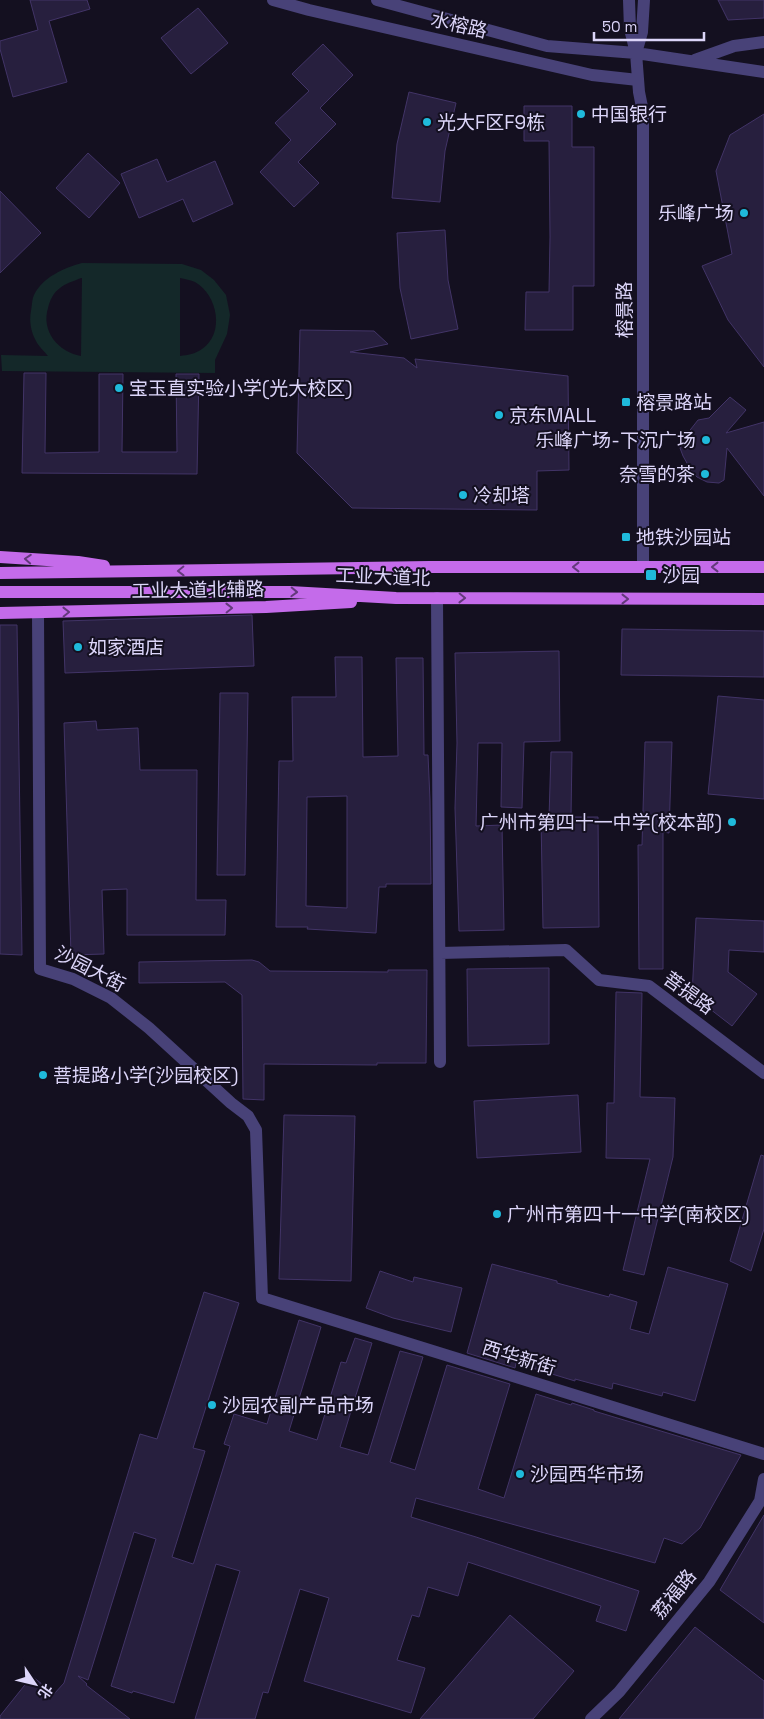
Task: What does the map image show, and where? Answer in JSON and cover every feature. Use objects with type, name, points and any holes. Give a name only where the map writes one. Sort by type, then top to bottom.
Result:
[{"type":"main road","name":"工业大道北辅路","points":[[0,557],[78,562],[146,572]]},
{"type":"main road","name":"工业大道北","points":[[0,573],[429,567],[764,567]]},
{"type":"main road","name":"工业大道北","points":[[0,592],[290,592],[396,598],[764,599]]},
{"type":"main road","name":"工业大道北辅路","points":[[0,613],[266,608],[396,598]]},
{"type":"street","name":"水榕路","points":[[273,0],[592,75],[638,80]]},
{"type":"street","name":"水榕路","points":[[377,0],[547,46],[636,53],[764,72]]},
{"type":"street","name":"榕景路","points":[[629,0],[630,29],[636,53],[643,112],[643,567]]},
{"type":"street","name":"榕景路","points":[[636,53],[643,27],[644,0]]},
{"type":"street","points":[[692,61],[734,46],[764,42]]},
{"type":"street","points":[[436,598],[440,1062]]},
{"type":"street","name":"沙园大街","points":[[38,612],[40,969],[73,980],[111,998],[149,1028],[231,1103],[248,1116],[256,1130],[262,1298]]},
{"type":"street","name":"菩提路","points":[[440,953],[566,950],[598,980],[649,986],[764,1073]]},
{"type":"street","name":"西华新街","points":[[262,1298],[764,1454]]},
{"type":"street","name":"荔福路","points":[[591,1719],[619,1692],[709,1582],[760,1501],[764,1479]]},
{"type":"green space","points":[[82,263],[182,264],[201,270],[214,280],[226,295],[230,315],[227,334],[215,360],[215,373],[2,371],[1,355],[48,356],[34,338],[30,319],[33,297],[48,278]],"holes":[[[82,278],[81,356],[73,354],[59,345],[53,339],[47,325],[46,317],[52,297],[55,292],[65,285]],[[180,278],[195,282],[203,288],[209,296],[216,315],[214,334],[209,342],[202,349],[194,353],[180,356]]]},
{"type":"building","points":[[30,0],[87,0],[90,9],[49,21],[67,82],[13,97],[0,49],[0,41],[38,30]]},
{"type":"building","points":[[718,0],[764,0],[764,18],[728,20]]},
{"type":"building","points":[[198,8],[228,43],[191,74],[161,38]]},
{"type":"building","points":[[323,44],[353,75],[320,108],[336,124],[298,162],[319,183],[294,207],[260,172],[291,140],[275,123],[309,91],[292,74]]},
{"type":"building","points":[[409,92],[456,103],[445,151],[440,202],[392,198],[397,144]]},
{"type":"building","points":[[524,106],[572,106],[572,147],[594,147],[594,286],[573,286],[573,330],[525,330],[526,292],[549,292],[550,237],[549,141],[524,141]]},
{"type":"building","name":"乐峰广场","points":[[764,114],[764,367],[728,320],[702,266],[732,254],[716,171],[730,135]]},
{"type":"building","points":[[88,153],[120,183],[89,218],[56,188]]},
{"type":"building","points":[[157,159],[167,182],[215,161],[233,204],[193,222],[183,199],[139,218],[121,174]]},
{"type":"building","points":[[0,191],[41,233],[0,273]]},
{"type":"building","points":[[445,230],[448,280],[458,329],[411,339],[400,288],[397,233]]},
{"type":"building","points":[[300,330],[374,331],[388,344],[350,352],[404,358],[417,368],[415,359],[568,376],[569,470],[537,471],[537,510],[352,508],[297,453]]},
{"type":"building","points":[[24,373],[46,373],[45,453],[99,452],[99,374],[123,374],[122,452],[177,452],[176,374],[199,374],[197,474],[22,473]]},
{"type":"building","name":"乐峰广场-下沉广场","points":[[730,397],[746,410],[726,433],[764,422],[764,496],[727,448],[724,480],[719,483],[707,482],[697,477],[692,472],[680,448],[687,434],[698,420],[709,418]]},
{"type":"building","points":[[252,615],[254,666],[65,673],[63,621]]},
{"type":"building","points":[[0,625],[17,625],[22,955],[0,954]]},
{"type":"building","points":[[622,629],[764,631],[764,677],[621,675]]},
{"type":"building","points":[[559,651],[560,741],[524,742],[522,808],[501,807],[502,743],[478,743],[476,826],[502,825],[504,930],[459,931],[455,808],[457,743],[455,653]]},
{"type":"building","points":[[335,657],[362,657],[363,757],[398,756],[396,658],[423,658],[424,755],[428,755],[431,884],[386,884],[386,887],[379,887],[376,933],[307,929],[308,927],[276,927],[279,761],[293,761],[292,697],[336,697]],"holes":[[[347,796],[347,908],[306,906],[307,797]]]},
{"type":"building","points":[[220,693],[248,693],[245,875],[217,875]]},
{"type":"building","points":[[718,696],[764,700],[764,799],[708,794]]},
{"type":"building","points":[[96,721],[97,730],[138,728],[140,770],[197,770],[196,900],[226,900],[225,935],[127,935],[127,889],[102,890],[104,954],[71,955],[64,723]]},
{"type":"building","points":[[645,742],[672,742],[669,833],[663,832],[663,969],[639,969],[638,845],[642,845]]},
{"type":"building","points":[[551,752],[572,752],[571,817],[598,817],[599,927],[543,928],[541,818],[549,818]]},
{"type":"building","points":[[696,918],[764,921],[764,952],[729,950],[728,972],[757,994],[732,1026],[692,995]]},
{"type":"building","points":[[252,960],[259,962],[270,971],[388,972],[388,970],[427,970],[426,1063],[377,1063],[377,1065],[264,1064],[264,1100],[243,1099],[242,995],[225,982],[139,983],[139,962]]},
{"type":"building","points":[[549,968],[549,1044],[468,1046],[467,969]]},
{"type":"building","points":[[616,992],[642,993],[640,1097],[675,1098],[673,1157],[644,1275],[623,1270],[650,1159],[606,1158],[607,1103],[614,1103]]},
{"type":"building","points":[[578,1095],[581,1152],[477,1158],[474,1101]]},
{"type":"building","points":[[284,1115],[355,1116],[351,1281],[279,1279]]},
{"type":"building","points":[[761,1155],[764,1156],[764,1229],[751,1271],[730,1261]]},
{"type":"building","points":[[492,1264],[609,1297],[610,1294],[637,1302],[630,1329],[649,1334],[668,1267],[728,1284],[695,1401],[663,1392],[662,1396],[613,1383],[612,1389],[575,1379],[575,1381],[516,1363],[515,1368],[467,1353]]},
{"type":"building","points":[[380,1271],[413,1282],[414,1277],[462,1288],[451,1332],[393,1318],[366,1308]]},
{"type":"building","points":[[204,1292],[239,1303],[193,1448],[205,1451],[172,1557],[193,1564],[230,1446],[224,1444],[234,1414],[267,1424],[299,1320],[321,1327],[289,1431],[317,1440],[341,1362],[346,1363],[355,1338],[372,1343],[340,1447],[368,1455],[400,1351],[423,1357],[390,1462],[415,1470],[447,1365],[510,1384],[478,1489],[504,1498],[536,1394],[571,1405],[572,1403],[741,1455],[700,1528],[682,1544],[664,1538],[655,1563],[416,1498],[411,1517],[639,1591],[626,1631],[596,1621],[601,1606],[468,1562],[458,1596],[428,1587],[419,1617],[412,1615],[397,1660],[425,1668],[411,1713],[304,1681],[329,1598],[300,1589],[268,1693],[263,1692],[255,1719],[195,1719],[240,1571],[216,1564],[174,1703],[111,1686],[156,1539],[134,1532],[88,1680],[78,1676],[86,1685],[130,1719],[0,1719],[0,1716],[32,1676],[54,1694],[64,1683],[140,1434],[157,1439]]},
{"type":"building","points":[[764,1515],[764,1623],[720,1590]]},
{"type":"building","points":[[510,1615],[574,1671],[533,1719],[420,1719]]},
{"type":"building","points":[[695,1627],[764,1681],[764,1719],[619,1719]]},
{"type":"place","name":"中国银行","points":[[581,114]]},
{"type":"place","name":"光大F区F9栋","points":[[427,122]]},
{"type":"place","name":"乐峰广场","points":[[744,213]]},
{"type":"place","name":"宝玉直实验小学(光大校区)","points":[[119,388]]},
{"type":"place","name":"榕景路站","points":[[626,402]]},
{"type":"place","name":"京东MALL","points":[[499,415]]},
{"type":"place","name":"乐峰广场-下沉广场","points":[[706,440]]},
{"type":"place","name":"奈雪的茶","points":[[705,474]]},
{"type":"place","name":"冷却塔","points":[[463,495]]},
{"type":"place","name":"地铁沙园站","points":[[626,537]]},
{"type":"place","name":"沙园","points":[[651,575]]},
{"type":"place","name":"如家酒店","points":[[78,647]]},
{"type":"place","name":"广州市第四十一中学(校本部)","points":[[732,822]]},
{"type":"place","name":"菩提路小学(沙园校区)","points":[[43,1075]]},
{"type":"place","name":"广州市第四十一中学(南校区)","points":[[497,1214]]},
{"type":"place","name":"沙园农副产品市场","points":[[212,1405]]},
{"type":"place","name":"沙园西华市场","points":[[520,1474]]}]
